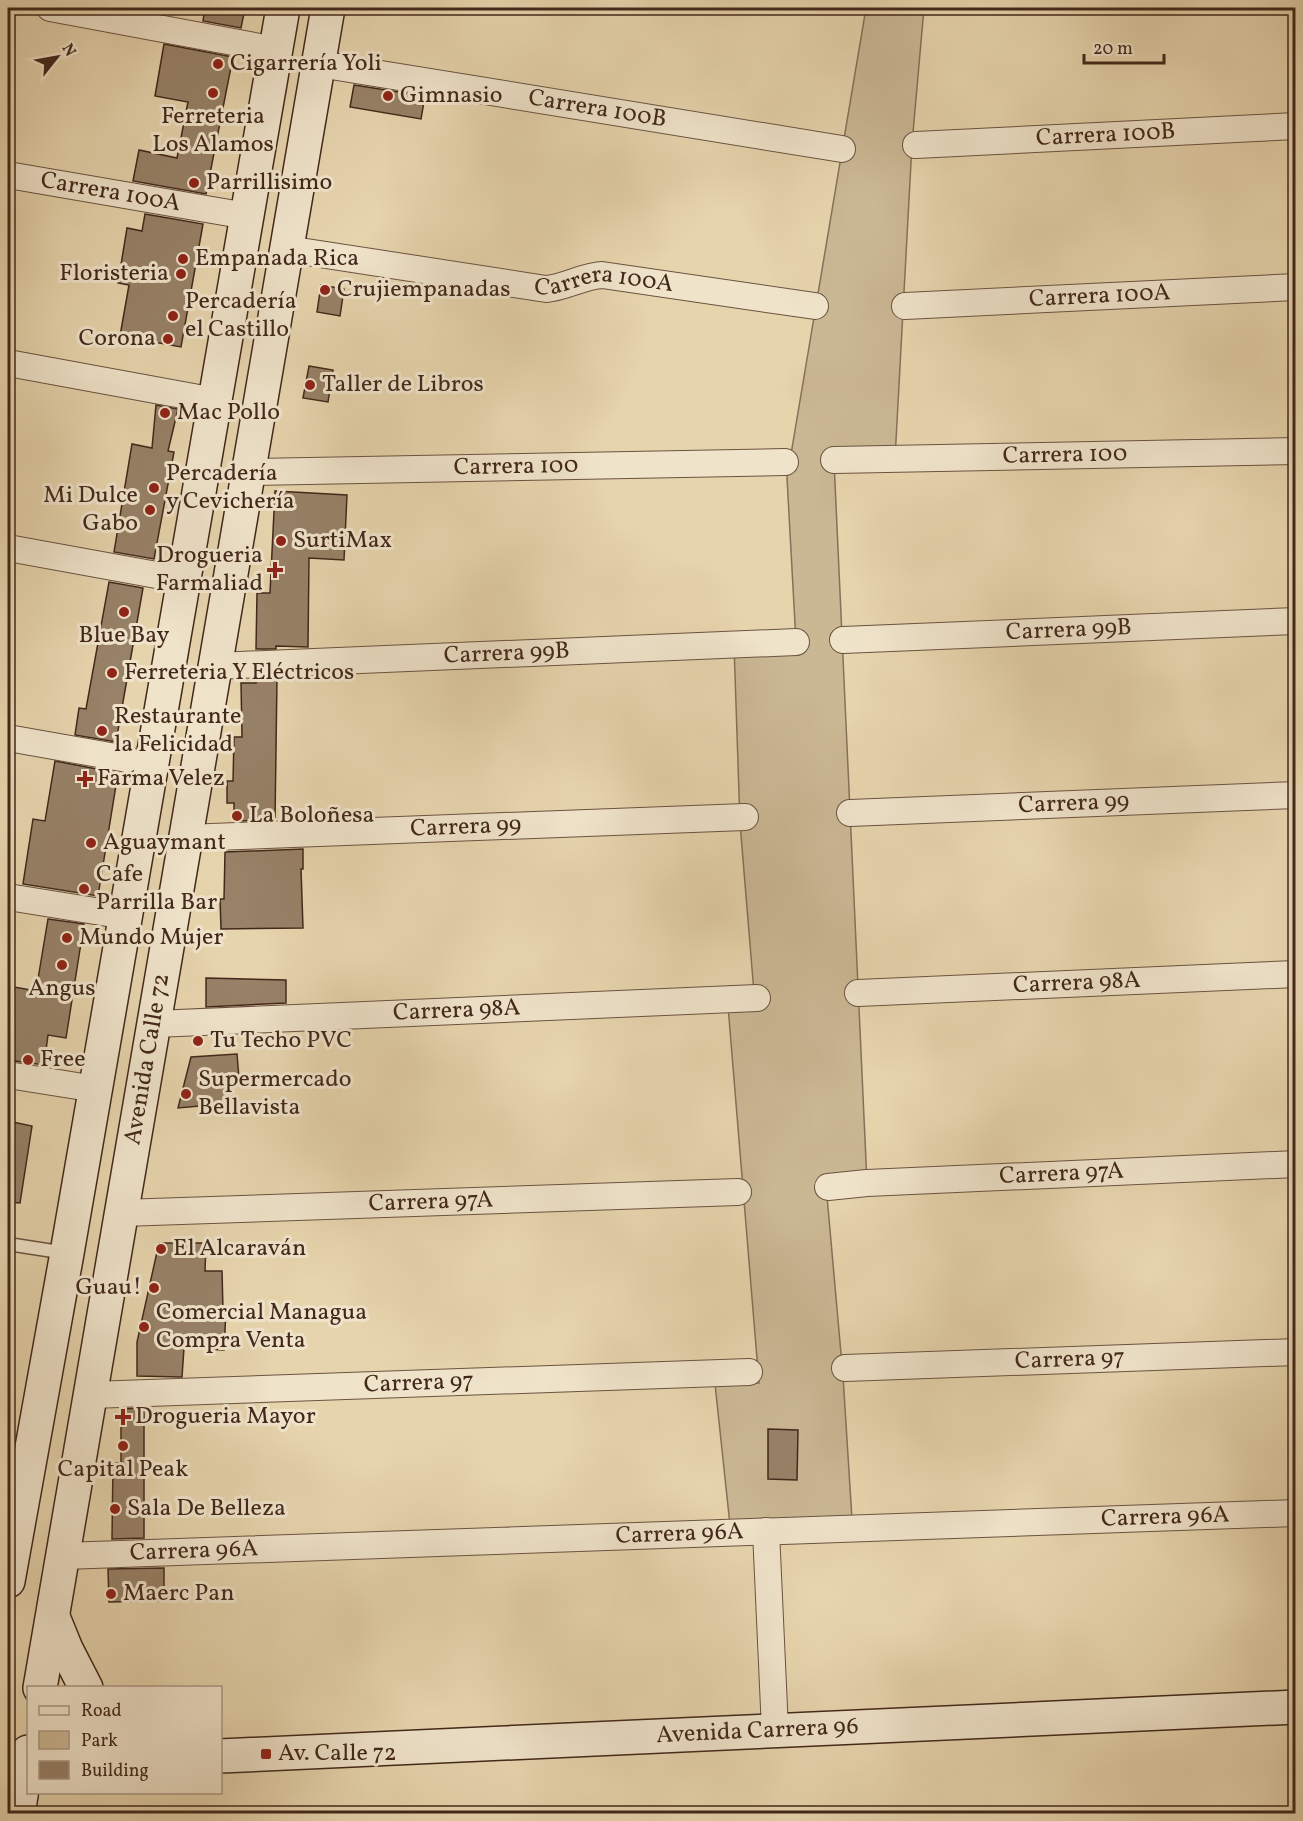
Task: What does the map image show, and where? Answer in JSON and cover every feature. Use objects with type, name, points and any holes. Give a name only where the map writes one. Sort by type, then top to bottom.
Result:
[{"type":"main road","name":"Avenida Calle 72","points":[[8,1581],[96,1089],[283,8]]},
{"type":"main road","name":"Avenida Calle 72","points":[[40,1686],[328,8]]},
{"type":"main road","points":[[53,1617],[66,1650],[85,1686]]},
{"type":"main road","name":"Avenida Carrera 96","points":[[222,1756],[1296,1707]]},
{"type":"main road","points":[[8,1749],[27,1751]]},
{"type":"main road","points":[[18,1814],[27,1757]]},
{"type":"street","points":[[50,8],[276,50]]},
{"type":"street","name":"Carrera 100B","points":[[318,64],[842,149]]},
{"type":"street","name":"Carrera 100B","points":[[916,144],[1296,126]]},
{"type":"street","name":"Carrera 100A","points":[[8,175],[247,216]]},
{"type":"street","name":"Carrera 100A","points":[[287,249],[546,289],[590,276],[602,275],[815,306]]},
{"type":"street","name":"Carrera 100A","points":[[905,306],[1296,287]]},
{"type":"street","points":[[8,363],[215,401]]},
{"type":"street","name":"Carrera 100","points":[[834,460],[1296,452]]},
{"type":"street","name":"Carrera 100","points":[[249,472],[785,462]]},
{"type":"street","points":[[8,548],[184,580]]},
{"type":"street","name":"Carrera 99B","points":[[843,640],[1296,621]]},
{"type":"street","name":"Carrera 99B","points":[[216,666],[796,642]]},
{"type":"street","points":[[8,738],[127,759]]},
{"type":"street","name":"Carrera 99","points":[[850,813],[1296,795]]},
{"type":"street","name":"Carrera 99","points":[[186,838],[745,817]]},
{"type":"street","points":[[8,897],[126,916]]},
{"type":"street","name":"Carrera 98A","points":[[858,993],[1296,974]]},
{"type":"street","name":"Carrera 98A","points":[[155,1024],[757,998]]},
{"type":"street","points":[[8,1075],[96,1089]]},
{"type":"street","name":"Carrera 97A","points":[[828,1187],[867,1183],[1296,1164]]},
{"type":"street","name":"Carrera 97A","points":[[122,1213],[738,1192]]},
{"type":"street","name":"Carrera 97","points":[[845,1368],[1296,1352]]},
{"type":"street","name":"Carrera 97","points":[[91,1395],[748,1372]]},
{"type":"street","name":"Carrera 96A","points":[[64,1556],[1296,1513]]},
{"type":"street","points":[[766,1531],[775,1731]]},
{"type":"lane","points":[[8,1244],[67,1253]]},
{"type":"green space","points":[[866,8],[924,8],[912,144],[895,459],[834,461],[867,1183],[826,1185],[843,1376],[852,1519],[730,1525],[715,1384],[759,1383],[728,1006],[755,1005],[740,823],[734,645],[796,642],[787,478]]},
{"type":"building","points":[[205,8],[245,8],[241,28],[203,21]]},
{"type":"building","points":[[164,44],[233,57],[206,194],[133,181],[139,150],[177,158],[188,102],[155,96]]},
{"type":"building","name":"Gimnasio","points":[[354,85],[425,96],[421,119],[350,107]]},
{"type":"building","points":[[145,214],[203,224],[181,347],[120,336],[129,285],[118,283],[127,228],[142,231]]},
{"type":"building","points":[[321,285],[344,289],[340,316],[317,312]]},
{"type":"building","points":[[309,366],[333,370],[328,402],[303,398]]},
{"type":"building","points":[[156,405],[178,409],[168,451],[174,452],[154,559],[114,552],[132,444],[152,448]]},
{"type":"building","points":[[275,491],[347,495],[344,560],[309,558],[308,647],[276,646],[276,649],[256,649],[257,593],[270,593]]},
{"type":"building","points":[[109,582],[143,588],[116,742],[75,735],[79,708],[86,709]]},
{"type":"building","points":[[256,679],[277,679],[275,820],[234,821],[234,803],[227,803],[227,781],[233,781],[234,737],[242,737],[241,683],[256,683]]},
{"type":"building","points":[[55,761],[118,773],[98,896],[23,884],[33,819],[45,821]]},
{"type":"building","points":[[303,849],[303,869],[301,869],[303,928],[221,929],[220,899],[224,899],[225,852]]},
{"type":"building","points":[[48,919],[84,924],[66,1038],[48,1035],[44,1065],[8,1060],[8,986],[36,991]]},
{"type":"building","points":[[206,978],[286,980],[286,1003],[206,1007]]},
{"type":"building","points":[[237,1054],[239,1078],[231,1079],[233,1103],[178,1108],[191,1057]]},
{"type":"building","points":[[8,1121],[32,1126],[20,1203],[8,1202]]},
{"type":"building","points":[[159,1243],[206,1243],[205,1271],[222,1271],[223,1310],[226,1310],[224,1350],[184,1348],[182,1377],[137,1376],[137,1342]]},
{"type":"building","points":[[144,1408],[144,1538],[112,1539],[113,1463],[121,1463],[121,1409]]},
{"type":"building","points":[[768,1429],[798,1430],[797,1480],[768,1479]]},
{"type":"building","points":[[164,1568],[164,1601],[109,1602],[108,1569]]},
{"type":"place","name":"Cigarrería Yoli","points":[[218,64]]},
{"type":"place","name":"Ferreteria Los Alamos","points":[[213,93]]},
{"type":"place","name":"Gimnasio","points":[[388,96]]},
{"type":"place","name":"Parrillisimo","points":[[194,183]]},
{"type":"place","name":"Empanada Rica","points":[[183,259]]},
{"type":"place","name":"Floristeria","points":[[181,274]]},
{"type":"place","name":"Crujiempanadas","points":[[325,290]]},
{"type":"place","name":"Percadería el Castillo","points":[[173,316]]},
{"type":"place","name":"Corona","points":[[168,339]]},
{"type":"place","name":"Taller de Libros","points":[[310,385]]},
{"type":"place","name":"Mac Pollo","points":[[165,413]]},
{"type":"place","name":"Percadería y Cevichería","points":[[154,488]]},
{"type":"place","name":"Mi Dulce Gabo","points":[[150,510]]},
{"type":"place","name":"SurtiMax","points":[[281,541]]},
{"type":"place","name":"Drogueria Farmaliad","points":[[275,570]]},
{"type":"place","name":"Blue Bay","points":[[124,612]]},
{"type":"place","name":"Ferreteria Y Eléctricos","points":[[112,673]]},
{"type":"place","name":"Restaurante la Felicidad","points":[[102,731]]},
{"type":"place","name":"Farma Velez","points":[[85,779]]},
{"type":"place","name":"La Boloñesa","points":[[237,816]]},
{"type":"place","name":"Aguaymant","points":[[91,843]]},
{"type":"place","name":"Cafe Parrilla Bar","points":[[84,889]]},
{"type":"place","name":"Mundo Mujer","points":[[67,938]]},
{"type":"place","name":"Angus","points":[[62,965]]},
{"type":"place","name":"Tu Techo PVC","points":[[198,1041]]},
{"type":"place","name":"Free","points":[[28,1060]]},
{"type":"place","name":"Supermercado Bellavista","points":[[186,1094]]},
{"type":"place","name":"El Alcaraván","points":[[161,1249]]},
{"type":"place","name":"Guau!","points":[[154,1288]]},
{"type":"place","name":"Comercial Managua Compra Venta","points":[[144,1327]]},
{"type":"place","name":"Drogueria Mayor","points":[[123,1417]]},
{"type":"place","name":"Capital Peak","points":[[123,1446]]},
{"type":"place","name":"Sala De Belleza","points":[[115,1509]]},
{"type":"place","name":"Maerc Pan","points":[[111,1594]]},
{"type":"place","name":"Av. Calle 72","points":[[266,1754]]}]
